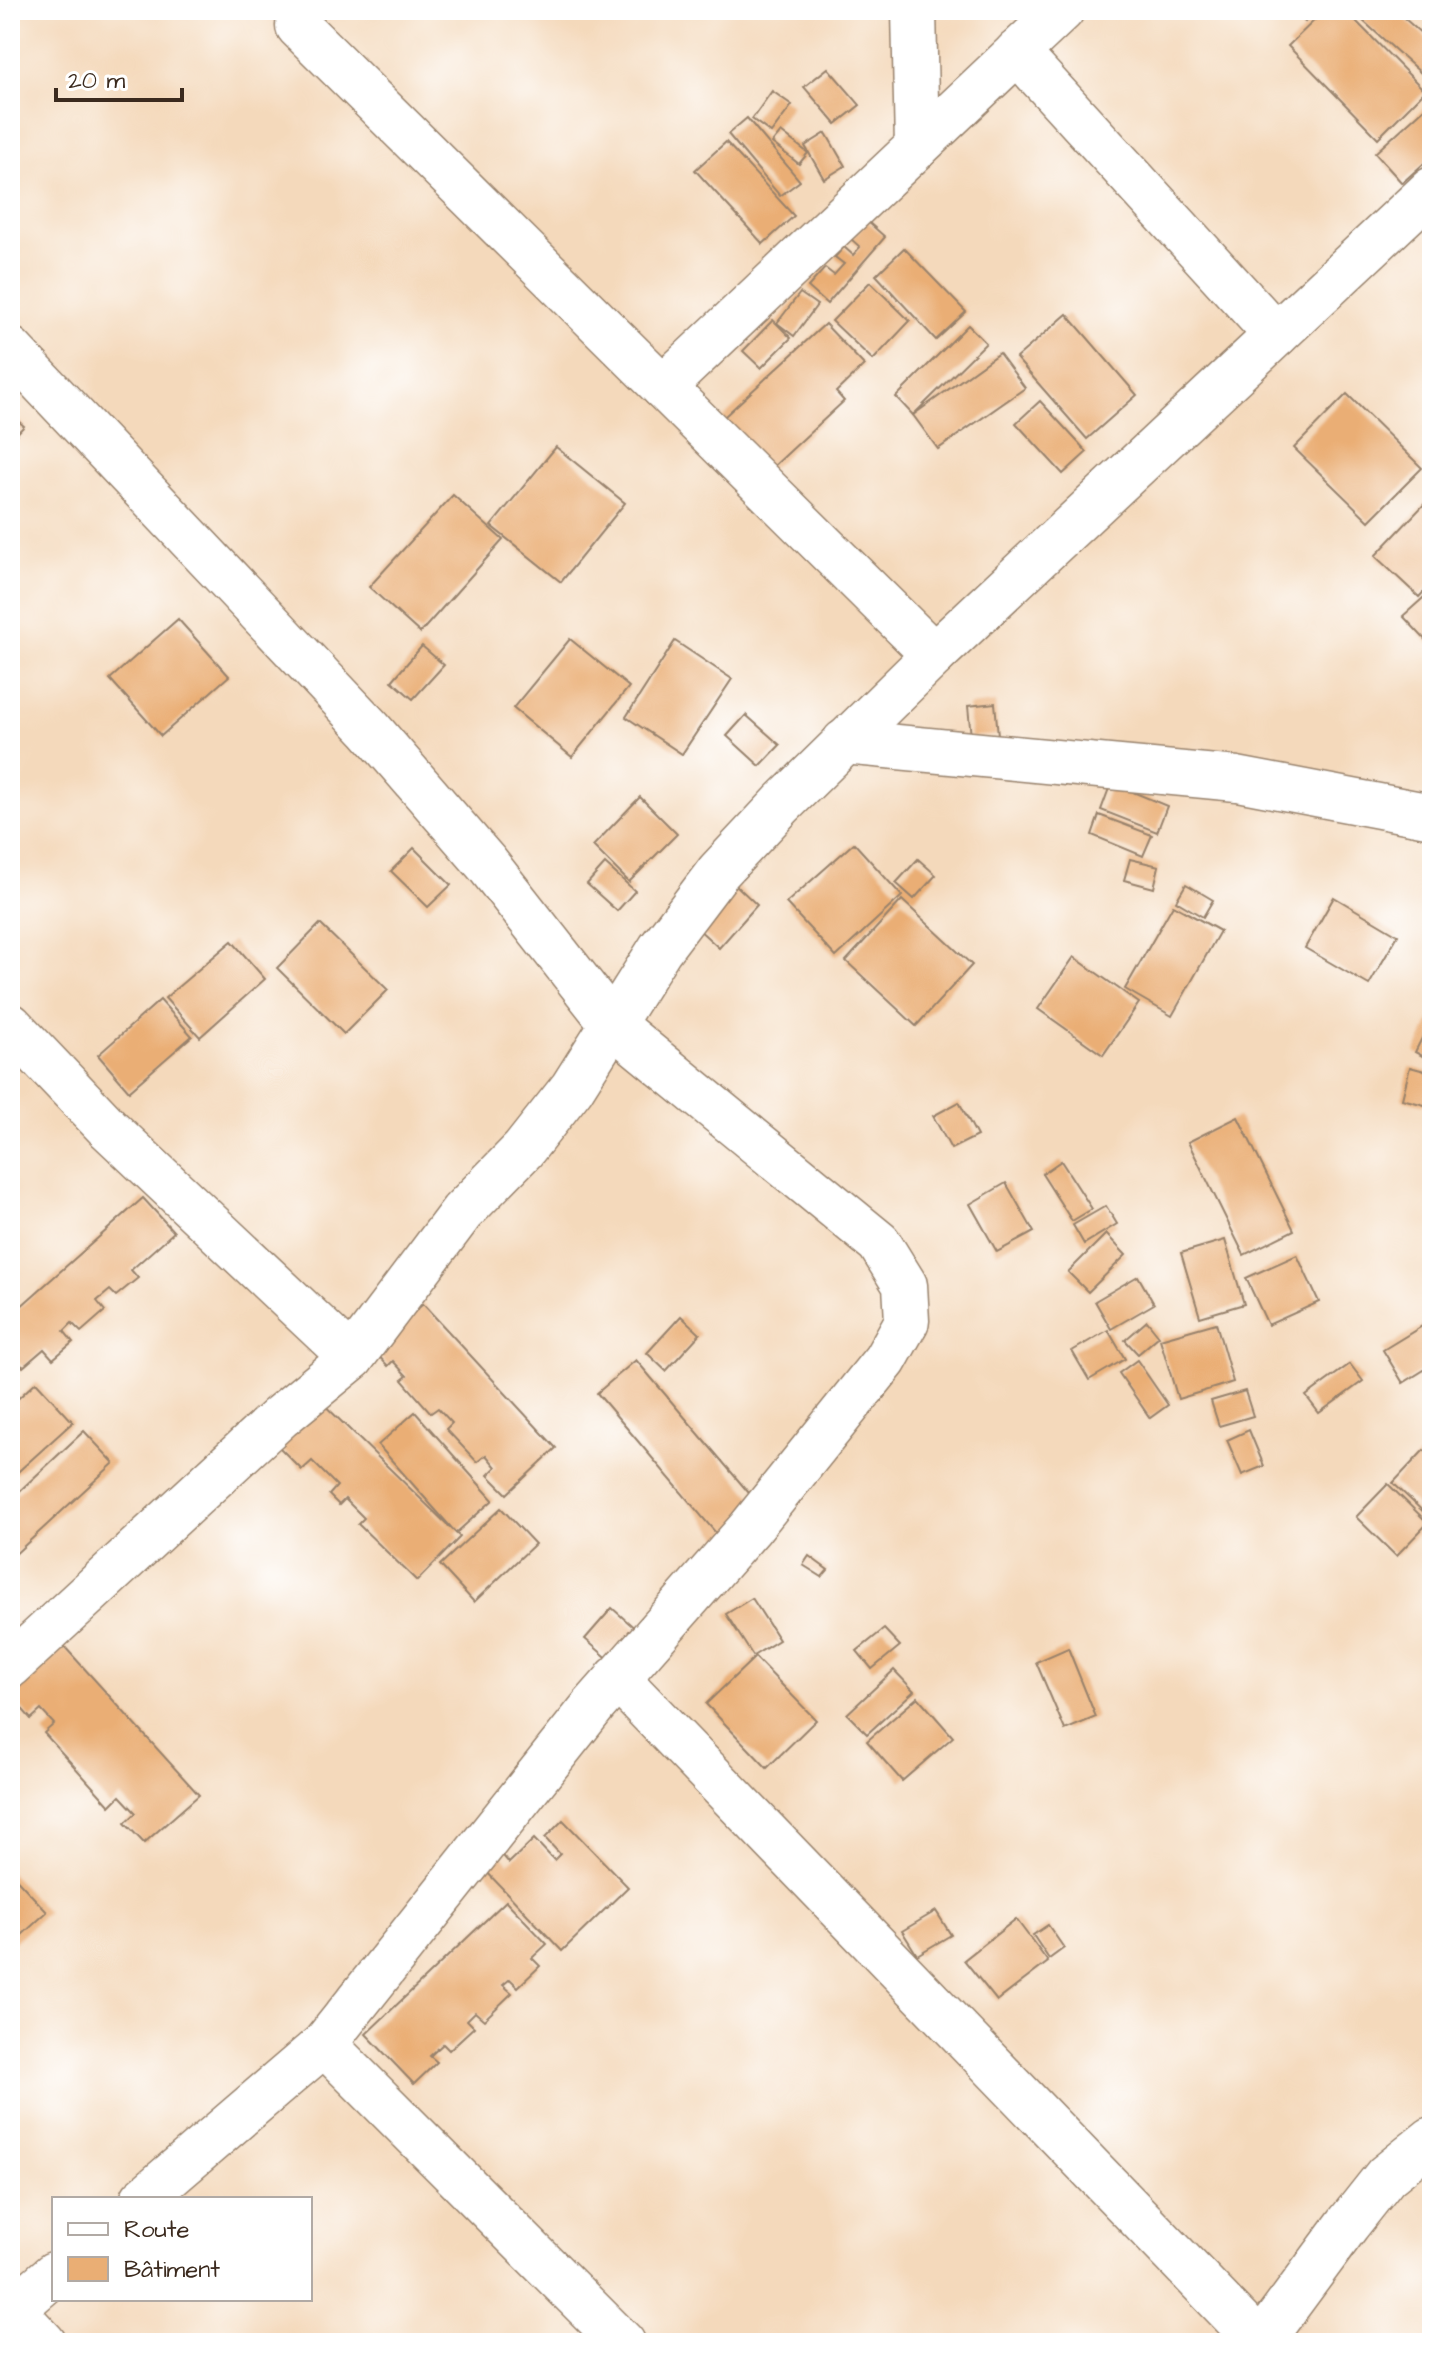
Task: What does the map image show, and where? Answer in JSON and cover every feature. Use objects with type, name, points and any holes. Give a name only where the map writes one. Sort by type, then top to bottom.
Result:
[{"type":"street","points":[[914,10],[917,147]]},
{"type":"street","points":[[663,387],[1062,10]]},
{"type":"street","points":[[298,26],[934,655]]},
{"type":"street","points":[[1017,52],[1276,335]]},
{"type":"street","points":[[12,1660],[280,1417],[352,1358],[462,1212],[523,1150],[572,1088],[660,949],[719,871],[844,742],[934,655],[1432,189]]},
{"type":"street","points":[[10,349],[370,729],[487,864],[614,1026],[879,1243],[905,1285],[907,1321],[885,1360],[760,1516],[617,1678],[324,2044],[145,2197]]},
{"type":"street","points":[[844,742],[1237,779],[1432,816]]},
{"type":"street","points":[[10,1025],[109,1129],[352,1358]]},
{"type":"street","points":[[617,1678],[1260,2343],[1386,2176],[1432,2139]]},
{"type":"street","points":[[324,2044],[623,2343]]},
{"type":"street","points":[[44,2343],[11,2311],[52,2276]]},
{"type":"building","points":[[1292,10],[1316,10],[1305,22]]},
{"type":"building","points":[[1325,10],[1345,10],[1425,91],[1378,138],[1288,46]]},
{"type":"building","points":[[1351,10],[1395,10],[1432,43],[1432,83]]},
{"type":"building","points":[[828,68],[860,105],[836,124],[804,87]]},
{"type":"building","points":[[772,91],[792,105],[771,133],[752,119]]},
{"type":"building","points":[[1429,104],[1432,108],[1432,156],[1402,183],[1375,153]]},
{"type":"building","points":[[747,118],[800,181],[780,196],[728,134]]},
{"type":"building","points":[[781,132],[808,153],[799,164],[772,143]]},
{"type":"building","points":[[826,133],[845,166],[824,179],[805,146]]},
{"type":"building","points":[[726,142],[794,216],[763,244],[695,170]]},
{"type":"building","points":[[867,221],[885,237],[827,304],[808,287],[825,268],[834,275],[844,264],[835,257],[844,247],[853,255],[860,247],[851,239]]},
{"type":"building","points":[[904,248],[966,312],[936,340],[876,275]]},
{"type":"building","points":[[870,282],[910,321],[873,360],[832,321]]},
{"type":"building","points":[[800,293],[817,305],[794,336],[777,323]]},
{"type":"building","points":[[1067,314],[1137,395],[1087,439],[1016,358]]},
{"type":"building","points":[[773,320],[791,338],[761,368],[743,351]]},
{"type":"building","points":[[825,324],[864,365],[836,392],[844,401],[760,479],[713,427]]},
{"type":"building","points":[[968,325],[986,343],[913,415],[896,397]]},
{"type":"building","points":[[999,353],[1025,388],[938,449],[913,415]]},
{"type":"building","points":[[1347,394],[1422,468],[1369,521],[1294,448]]},
{"type":"building","points":[[1040,401],[1087,452],[1063,474],[1016,423]]},
{"type":"building","points":[[10,414],[24,426],[10,441]]},
{"type":"building","points":[[556,447],[625,503],[561,582],[491,526]]},
{"type":"building","points":[[453,495],[503,540],[420,633],[369,587]]},
{"type":"building","points":[[1432,496],[1432,583],[1419,597],[1375,556]]},
{"type":"building","points":[[1432,590],[1432,647],[1403,616]]},
{"type":"building","points":[[178,619],[229,676],[161,736],[110,679]]},
{"type":"building","points":[[570,639],[629,687],[572,757],[513,708]]},
{"type":"building","points":[[675,641],[732,679],[682,754],[626,717]]},
{"type":"building","points":[[422,646],[444,665],[413,699],[392,681]]},
{"type":"building","points":[[995,703],[998,735],[971,737],[968,706]]},
{"type":"building","points":[[746,715],[780,745],[760,766],[727,736]]},
{"type":"building","points":[[1111,783],[1167,806],[1157,832],[1101,810]]},
{"type":"building","points":[[640,797],[677,834],[629,882],[593,846]]},
{"type":"building","points":[[1099,815],[1152,835],[1143,856],[1092,835]]},
{"type":"building","points":[[854,843],[902,896],[836,957],[786,903]]},
{"type":"building","points":[[414,848],[451,885],[428,907],[391,871]]},
{"type":"building","points":[[918,859],[936,875],[914,899],[896,883]]},
{"type":"building","points":[[1130,859],[1159,866],[1154,888],[1124,880]]},
{"type":"building","points":[[605,864],[635,891],[617,911],[587,884]]},
{"type":"building","points":[[1186,884],[1213,900],[1203,917],[1176,901]]},
{"type":"building","points":[[736,885],[757,905],[719,948],[697,928]]},
{"type":"building","points":[[1334,897],[1398,935],[1369,985],[1305,948]]},
{"type":"building","points":[[902,900],[972,965],[916,1026],[846,961]]},
{"type":"building","points":[[1173,905],[1220,931],[1172,1016],[1125,989]]},
{"type":"building","points":[[320,924],[388,990],[344,1034],[277,968]]},
{"type":"building","points":[[232,941],[265,979],[200,1037],[165,998]]},
{"type":"building","points":[[1074,957],[1139,1003],[1103,1055],[1038,1009]]},
{"type":"building","points":[[160,1000],[192,1036],[129,1091],[98,1055]]},
{"type":"building","points":[[1432,1018],[1432,1061],[1415,1052]]},
{"type":"building","points":[[1410,1067],[1432,1073],[1432,1107],[1402,1099]]},
{"type":"building","points":[[959,1102],[977,1136],[951,1149],[933,1116]]},
{"type":"building","points":[[1238,1117],[1294,1230],[1244,1255],[1188,1142]]},
{"type":"building","points":[[1061,1161],[1092,1209],[1072,1221],[1042,1174]]},
{"type":"building","points":[[1006,1183],[1034,1232],[997,1252],[970,1204]]},
{"type":"building","points":[[143,1198],[174,1232],[131,1270],[138,1278],[116,1296],[110,1290],[97,1301],[105,1311],[81,1332],[72,1323],[64,1331],[73,1342],[53,1359],[44,1349],[23,1367],[10,1353],[10,1316]]},
{"type":"building","points":[[1106,1206],[1117,1224],[1084,1244],[1073,1225]]},
{"type":"building","points":[[1106,1234],[1126,1255],[1088,1292],[1068,1272]]},
{"type":"building","points":[[1225,1240],[1244,1304],[1200,1317],[1181,1253]]},
{"type":"building","points":[[1297,1255],[1319,1302],[1268,1325],[1246,1278]]},
{"type":"building","points":[[1138,1276],[1154,1304],[1111,1329],[1095,1301]]},
{"type":"building","points":[[423,1304],[556,1448],[507,1494],[488,1475],[496,1467],[486,1455],[477,1462],[446,1429],[452,1423],[438,1408],[431,1413],[402,1380],[407,1376],[393,1361],[388,1366],[373,1350]]},
{"type":"building","points":[[681,1316],[700,1334],[666,1371],[647,1353]]},
{"type":"building","points":[[1147,1321],[1159,1336],[1138,1354],[1125,1340]]},
{"type":"building","points":[[1429,1322],[1432,1327],[1432,1365],[1403,1383],[1383,1350]]},
{"type":"building","points":[[1216,1323],[1233,1382],[1178,1399],[1160,1339]]},
{"type":"building","points":[[1108,1330],[1125,1359],[1089,1380],[1072,1351]]},
{"type":"building","points":[[636,1360],[760,1506],[721,1539],[597,1393]]},
{"type":"building","points":[[1137,1360],[1168,1405],[1150,1418],[1119,1373]]},
{"type":"building","points":[[1350,1364],[1363,1381],[1319,1413],[1306,1396]]},
{"type":"building","points":[[36,1382],[73,1422],[10,1479],[10,1406]]},
{"type":"building","points":[[1245,1391],[1253,1416],[1219,1426],[1211,1401]]},
{"type":"building","points":[[311,1392],[460,1537],[417,1581],[358,1524],[364,1518],[345,1499],[339,1505],[329,1495],[337,1486],[312,1461],[302,1470],[268,1436]]},
{"type":"building","points":[[415,1412],[493,1500],[456,1533],[378,1445]]},
{"type":"building","points":[[1249,1430],[1264,1466],[1242,1475],[1227,1440]]},
{"type":"building","points":[[84,1431],[114,1463],[10,1559],[10,1500]]},
{"type":"building","points":[[1424,1450],[1432,1457],[1432,1520],[1393,1483]]},
{"type":"building","points":[[1388,1484],[1428,1523],[1396,1556],[1356,1517]]},
{"type":"building","points":[[501,1508],[535,1544],[474,1602],[440,1565]]},
{"type":"building","points":[[809,1556],[828,1570],[822,1577],[803,1565]]},
{"type":"building","points":[[752,1598],[779,1640],[753,1656],[726,1614]]},
{"type":"building","points":[[612,1608],[638,1631],[611,1661],[585,1639]]},
{"type":"building","points":[[884,1629],[900,1646],[872,1669],[857,1651]]},
{"type":"building","points":[[63,1645],[199,1795],[144,1843],[125,1823],[136,1813],[120,1796],[110,1806],[44,1733],[54,1724],[41,1710],[31,1719],[10,1695]]},
{"type":"building","points":[[1068,1648],[1096,1717],[1065,1730],[1036,1662]]},
{"type":"building","points":[[755,1657],[816,1720],[767,1768],[706,1704]]},
{"type":"building","points":[[894,1670],[914,1691],[867,1734],[847,1714]]},
{"type":"building","points":[[918,1697],[953,1737],[902,1781],[867,1741]]},
{"type":"building","points":[[563,1820],[628,1887],[562,1951],[483,1868],[500,1852],[509,1863],[534,1839],[554,1860],[560,1854],[545,1838]]},
{"type":"building","points":[[10,1872],[47,1912],[10,1946]]},
{"type":"building","points":[[506,1901],[547,1944],[532,1958],[540,1966],[518,1987],[510,1979],[503,1985],[512,1993],[484,2020],[475,2012],[467,2020],[474,2027],[449,2050],[443,2044],[430,2056],[437,2062],[414,2084],[366,2034]]},
{"type":"building","points":[[936,1911],[951,1935],[917,1955],[902,1931]]},
{"type":"building","points":[[1016,1919],[1048,1962],[997,2001],[964,1960]]},
{"type":"building","points":[[1048,1925],[1064,1948],[1049,1959],[1033,1935]]}]
